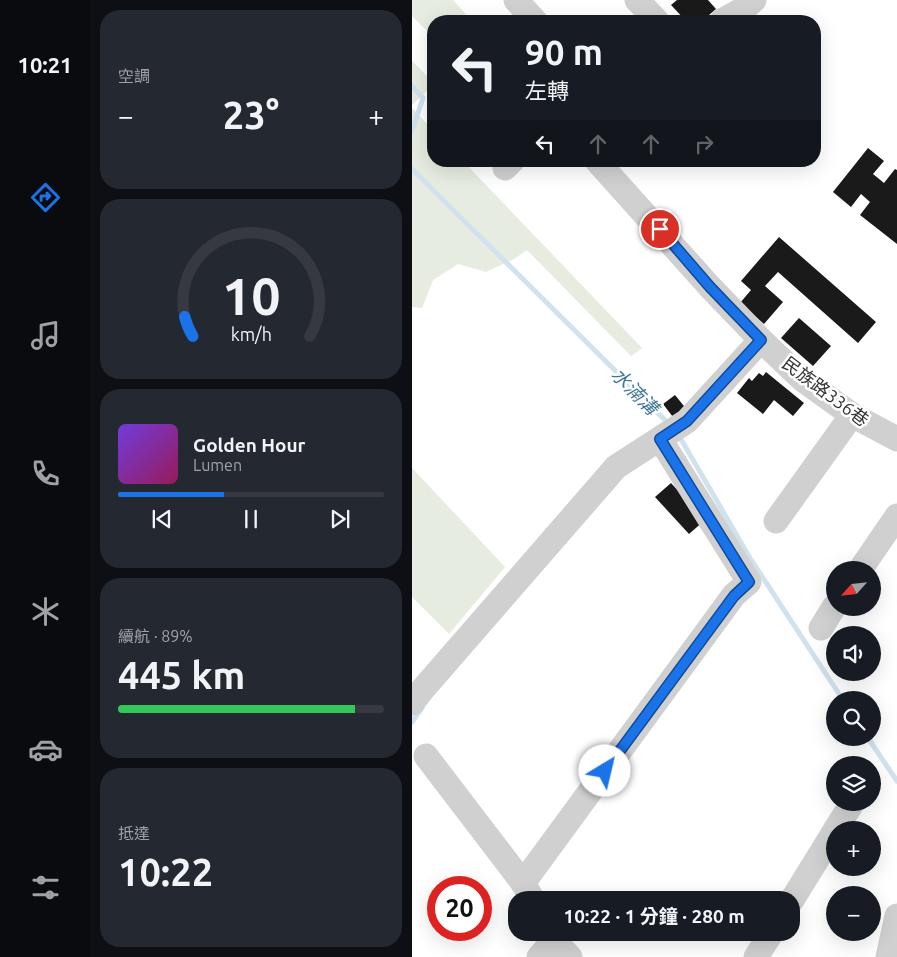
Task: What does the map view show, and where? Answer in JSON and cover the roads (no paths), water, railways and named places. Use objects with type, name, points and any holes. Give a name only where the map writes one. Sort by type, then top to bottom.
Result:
[{"type":"lane","points":[[516,0],[530,15]]},
{"type":"lane","points":[[637,0],[651,15]]},
{"type":"lane","points":[[733,15],[746,8],[754,0]]},
{"type":"lane","name":"民族路336巷","points":[[602,167],[710,287],[761,340],[802,378],[852,415],[896,439]]},
{"type":"lane","points":[[416,690],[616,467],[687,421],[761,340]]},
{"type":"lane","points":[[776,521],[852,415]]},
{"type":"lane","points":[[426,756],[528,891],[734,596],[749,582],[660,439]]},
{"type":"lane","points":[[866,561],[896,516]]},
{"type":"lane","points":[[820,628],[828,616]]},
{"type":"lane","points":[[798,891],[826,845]]},
{"type":"lane","points":[[888,957],[896,916]]},
{"type":"lane","points":[[756,957],[766,941]]},
{"type":"waterway","name":"水湳溝","points":[[412,86],[423,98],[412,131]]},
{"type":"waterway","name":"水湳溝","points":[[412,169],[669,424]]},
{"type":"waterway","name":"水湳溝","points":[[678,434],[750,558],[837,691]]},
{"type":"waterway","points":[[412,722],[422,708]]},
{"type":"waterway","name":"水湳溝","points":[[873,746],[897,781]]}]
